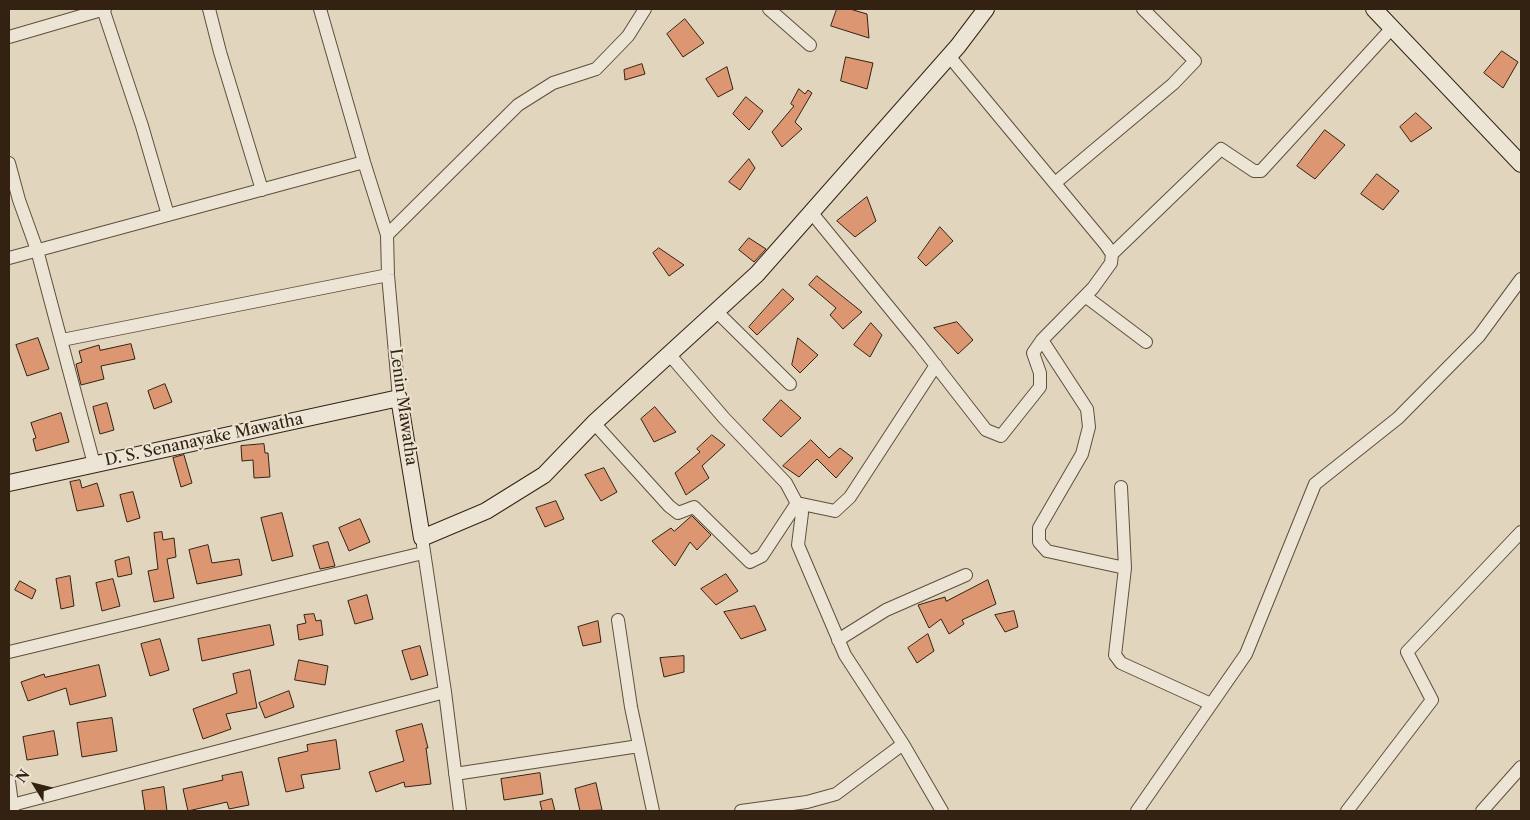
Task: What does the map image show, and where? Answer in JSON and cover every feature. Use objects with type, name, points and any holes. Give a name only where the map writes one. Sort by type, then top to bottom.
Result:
[{"type":"street","points":[[9,37],[104,9],[142,126],[168,215]]},
{"type":"street","points":[[209,9],[220,52],[262,190]]},
{"type":"street","name":"Lenin Mawatha","points":[[320,9],[387,235],[388,275],[399,398],[423,545],[460,811]]},
{"type":"street","points":[[387,235],[518,105],[553,83],[596,69],[628,36],[645,9]]},
{"type":"street","points":[[769,9],[810,45]]},
{"type":"street","points":[[9,652],[423,545],[486,511],[544,475],[594,423],[757,274],[949,56],[986,9]]},
{"type":"street","points":[[1055,183],[1173,84],[1195,61],[1143,9]]},
{"type":"street","points":[[1374,9],[1521,164]]},
{"type":"street","points":[[811,212],[936,365],[986,430],[1001,436],[1040,387],[1040,372],[1033,353],[1042,340],[1085,296],[1111,263],[1112,254],[1221,149],[1254,171],[1261,171],[1392,28]]},
{"type":"street","points":[[949,56],[1112,254]]},
{"type":"street","points":[[9,258],[364,162]]},
{"type":"street","points":[[9,164],[19,200],[37,250],[94,464]]},
{"type":"street","points":[[62,340],[388,275]]},
{"type":"street","points":[[1137,811],[1246,654],[1315,484],[1398,418],[1479,336],[1521,279]]},
{"type":"street","points":[[1085,296],[1146,342]]},
{"type":"street","points":[[716,311],[790,384]]},
{"type":"street","points":[[1042,340],[1086,410],[1088,427],[1082,454],[1040,528],[1039,542],[1047,552],[1125,568]]},
{"type":"street","points":[[669,354],[724,418],[786,484],[802,512],[798,546],[845,655],[904,744],[942,811]]},
{"type":"street","points":[[797,503],[835,511],[850,497],[936,365]]},
{"type":"street","name":"D. S. Senanayake Mawatha","points":[[9,483],[399,398]]},
{"type":"street","points":[[594,423],[668,506],[678,513],[694,507],[750,562],[762,556],[797,503]]},
{"type":"street","points":[[1121,488],[1125,568],[1114,655],[1121,663],[1211,704]]},
{"type":"street","points":[[1347,811],[1432,700],[1407,652],[1521,532]]},
{"type":"street","points":[[838,640],[886,610],[966,575]]},
{"type":"street","points":[[618,620],[631,707],[653,811]]},
{"type":"street","points":[[9,781],[13,808],[444,692]]},
{"type":"street","points":[[741,811],[807,802],[836,794],[904,744]]},
{"type":"street","points":[[455,774],[639,746]]},
{"type":"street","points":[[1482,811],[1521,767]]},
{"type":"building","points":[[837,9],[850,9],[867,14],[869,38],[831,26]]},
{"type":"building","points":[[685,19],[704,43],[683,57],[667,34]]},
{"type":"building","points":[[1502,51],[1518,62],[1503,88],[1484,73]]},
{"type":"building","points":[[846,57],[873,63],[867,89],[841,81]]},
{"type":"building","points":[[642,64],[645,74],[625,80],[624,70]]},
{"type":"building","points":[[727,67],[733,89],[718,97],[706,79]]},
{"type":"building","points":[[799,89],[805,94],[808,90],[812,93],[795,122],[802,129],[782,147],[772,132],[794,106],[791,104]]},
{"type":"building","points":[[746,97],[763,111],[749,130],[733,114]]},
{"type":"building","points":[[1416,113],[1432,128],[1411,142],[1400,127]]},
{"type":"building","points":[[1325,130],[1345,145],[1315,179],[1297,166]]},
{"type":"building","points":[[749,159],[755,168],[740,190],[729,182]]},
{"type":"building","points":[[1377,174],[1399,191],[1383,210],[1361,194]]},
{"type":"building","points":[[867,197],[876,221],[855,237],[837,221]]},
{"type":"building","points":[[940,227],[953,241],[926,266],[918,258]]},
{"type":"building","points":[[749,238],[766,249],[754,262],[739,250]]},
{"type":"building","points":[[659,248],[684,265],[669,276],[653,253]]},
{"type":"building","points":[[817,276],[862,312],[843,329],[830,315],[836,308],[809,285]]},
{"type":"building","points":[[783,289],[794,299],[757,335],[749,327]]},
{"type":"building","points":[[957,322],[973,340],[958,354],[934,328]]},
{"type":"building","points":[[871,323],[882,335],[870,357],[854,345]]},
{"type":"building","points":[[38,338],[49,369],[27,376],[16,345]]},
{"type":"building","points":[[798,338],[818,355],[800,373],[792,365]]},
{"type":"building","points":[[131,344],[135,359],[101,366],[104,379],[81,385],[76,364],[82,362],[79,351],[99,345],[100,350]]},
{"type":"building","points":[[165,384],[172,402],[154,409],[148,391]]},
{"type":"building","points":[[781,400],[801,418],[781,437],[763,420]]},
{"type":"building","points":[[107,403],[114,430],[100,434],[93,407]]},
{"type":"building","points":[[655,407],[676,432],[654,442],[641,419]]},
{"type":"building","points":[[61,413],[69,442],[36,451],[33,439],[36,438],[31,423]]},
{"type":"building","points":[[712,435],[725,445],[702,466],[709,478],[686,495],[675,473],[700,452],[697,449]]},
{"type":"building","points":[[811,440],[829,458],[840,448],[853,458],[836,478],[817,459],[799,477],[783,466]]},
{"type":"building","points":[[264,444],[265,453],[268,453],[270,477],[254,478],[253,460],[242,461],[241,446]]},
{"type":"building","points":[[184,455],[192,483],[181,487],[173,458]]},
{"type":"building","points":[[604,468],[617,492],[601,501],[585,475]]},
{"type":"building","points":[[80,480],[82,488],[97,483],[104,506],[77,511],[70,482]]},
{"type":"building","points":[[133,492],[140,518],[127,522],[120,495]]},
{"type":"building","points":[[556,501],[564,519],[545,527],[536,508]]},
{"type":"building","points":[[282,513],[293,556],[272,561],[261,518]]},
{"type":"building","points":[[692,516],[711,535],[697,550],[690,542],[675,566],[652,541],[671,528],[674,531]]},
{"type":"building","points":[[360,519],[370,542],[349,551],[339,528]]},
{"type":"building","points":[[162,532],[163,540],[174,538],[176,557],[167,559],[174,598],[154,602],[148,571],[158,569],[154,533]]},
{"type":"building","points":[[328,542],[335,566],[320,569],[313,546]]},
{"type":"building","points":[[208,545],[212,563],[239,559],[242,575],[197,584],[189,550]]},
{"type":"building","points":[[129,557],[132,574],[118,577],[115,561]]},
{"type":"building","points":[[726,574],[738,591],[716,605],[701,589]]},
{"type":"building","points":[[70,576],[74,606],[61,609],[56,579]]},
{"type":"building","points":[[113,579],[120,606],[102,611],[96,583]]},
{"type":"building","points":[[988,580],[996,604],[962,620],[964,624],[949,634],[941,619],[929,628],[918,605],[945,597],[946,601]]},
{"type":"building","points":[[20,581],[36,590],[32,599],[15,590]]},
{"type":"building","points":[[367,595],[373,619],[355,624],[348,601]]},
{"type":"building","points":[[755,606],[766,630],[741,639],[724,612]]},
{"type":"building","points":[[1014,611],[1018,627],[1005,632],[995,615]]},
{"type":"building","points":[[314,614],[316,621],[321,620],[323,635],[299,640],[297,625],[306,623],[304,615]]},
{"type":"building","points":[[598,621],[601,642],[583,646],[578,627]]},
{"type":"building","points":[[270,625],[274,645],[202,661],[198,639]]},
{"type":"building","points":[[928,634],[934,651],[917,663],[908,648]]},
{"type":"building","points":[[160,639],[169,670],[150,676],[141,644]]},
{"type":"building","points":[[420,646],[428,675],[411,680],[402,651]]},
{"type":"building","points":[[684,656],[684,672],[664,677],[660,658]]},
{"type":"building","points":[[299,660],[328,666],[325,685],[295,680]]},
{"type":"building","points":[[99,665],[106,696],[70,705],[66,688],[28,701],[21,682],[44,674],[45,677]]},
{"type":"building","points":[[250,670],[257,708],[226,714],[231,729],[203,739],[193,709],[237,693],[233,674]]},
{"type":"building","points":[[289,691],[294,707],[265,718],[259,703]]},
{"type":"building","points":[[112,718],[117,751],[82,757],[77,723]]},
{"type":"building","points":[[422,724],[428,748],[426,748],[431,784],[405,787],[404,782],[376,792],[369,772],[404,761],[396,731]]},
{"type":"building","points":[[54,731],[58,755],[27,760],[23,737]]},
{"type":"building","points":[[336,740],[340,769],[301,775],[304,788],[286,792],[278,758],[308,751],[307,745]]},
{"type":"building","points":[[242,772],[249,805],[229,809],[227,802],[188,811],[183,789],[223,780],[222,776]]},
{"type":"building","points":[[540,773],[543,794],[504,800],[501,779]]},
{"type":"building","points":[[596,783],[602,810],[580,811],[575,789]]},
{"type":"building","points":[[164,787],[167,811],[145,811],[142,791]]},
{"type":"building","points":[[552,799],[555,811],[542,811],[540,802]]}]
